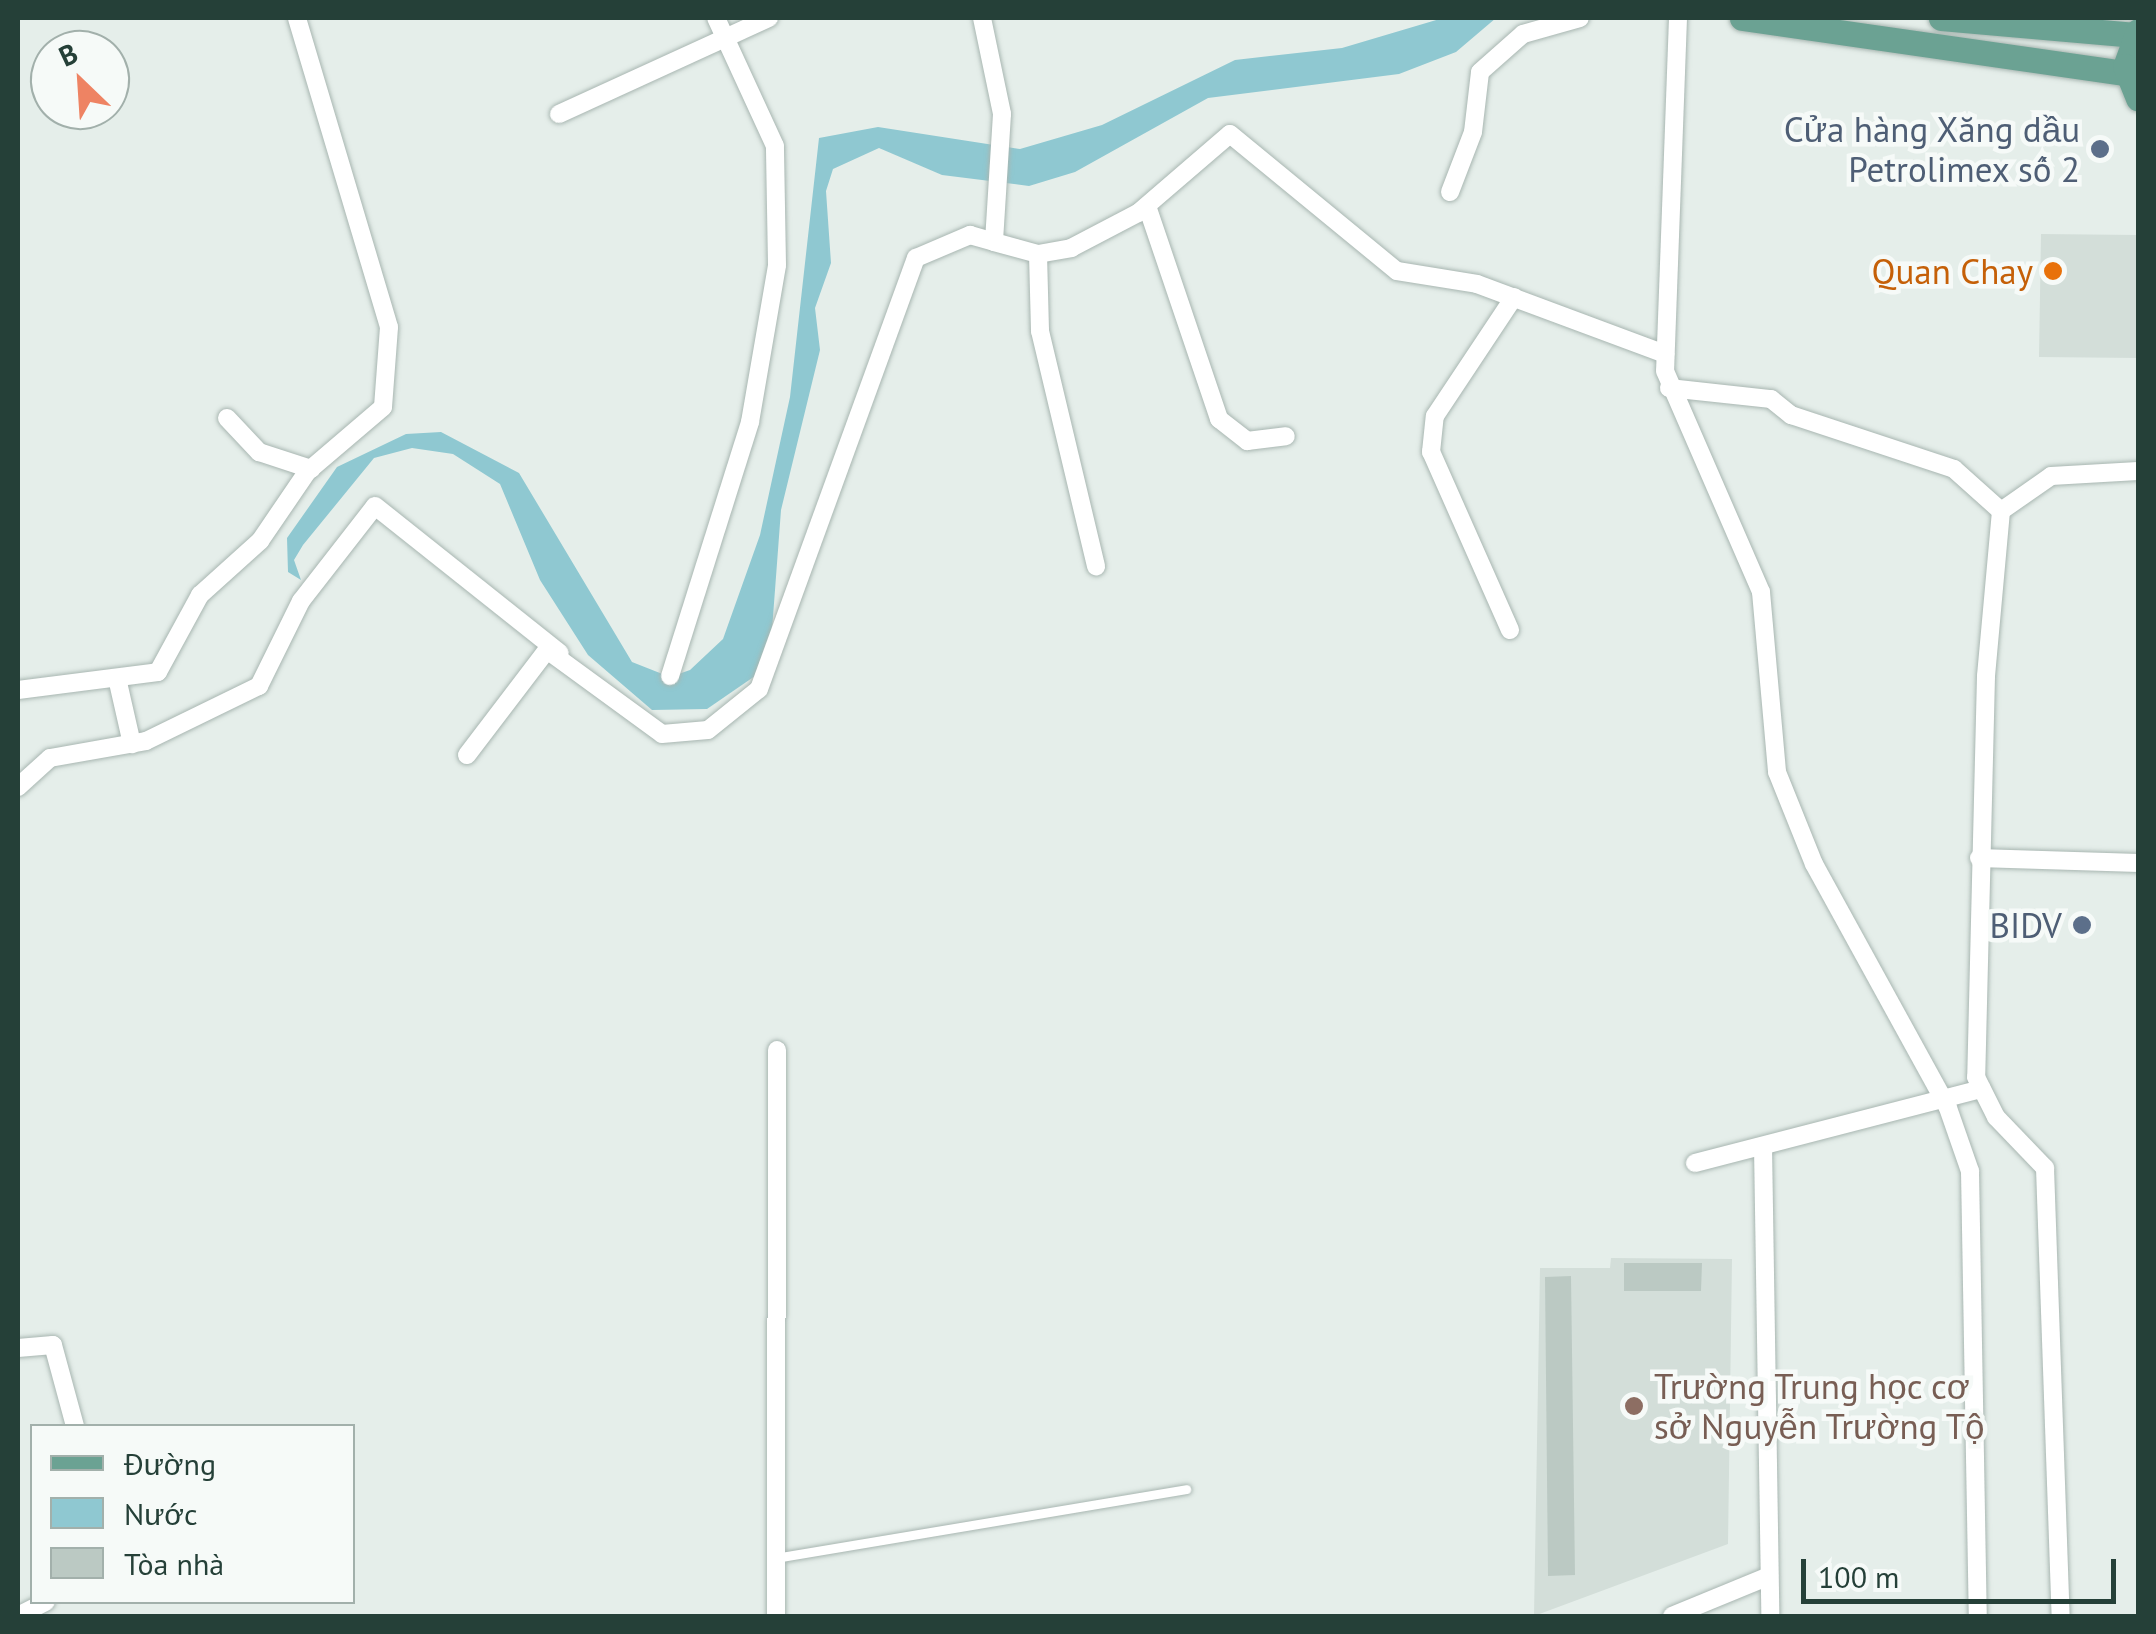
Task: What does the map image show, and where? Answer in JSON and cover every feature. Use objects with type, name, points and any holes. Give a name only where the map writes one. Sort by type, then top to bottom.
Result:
[{"type":"main road","points":[[1742,18],[2125,73]]},
{"type":"main road","points":[[1942,18],[2137,33],[2125,73],[2138,100]]},
{"type":"street","points":[[18,690],[158,672],[200,595],[260,541],[311,469],[383,407],[391,362],[298,18]]},
{"type":"street","points":[[670,676],[750,422],[777,265],[775,146],[729,39],[716,18]]},
{"type":"street","points":[[560,114],[769,18]]},
{"type":"street","points":[[982,18],[1002,114],[994,242]]},
{"type":"street","points":[[1450,192],[1473,132],[1480,72],[1523,34],[1580,18]]},
{"type":"street","points":[[1678,18],[1665,354],[1669,388],[1761,592],[1776,772],[1814,864],[1943,1099],[1970,1172],[1976,1226],[1978,1616]]},
{"type":"street","points":[[18,786],[50,758],[132,744],[258,686],[301,601],[375,506],[662,734],[708,730],[759,689],[916,258],[970,235],[1038,254],[1071,248],[1148,206],[1230,134],[1397,272],[1514,297],[1665,354]]},
{"type":"street","points":[[1148,206],[1220,419],[1247,441],[1286,436]]},
{"type":"street","points":[[1038,254],[1040,331],[1096,566]]},
{"type":"street","points":[[1510,630],[1431,452],[1435,416],[1514,297]]},
{"type":"street","points":[[1669,388],[1772,399],[1792,415],[1954,469],[2001,511]]},
{"type":"street","points":[[227,418],[259,452],[311,469]]},
{"type":"street","points":[[2001,511],[2051,476],[2138,471]]},
{"type":"street","points":[[2001,511],[1979,858],[1982,1089],[2046,1168],[2061,1616]]},
{"type":"street","points":[[466,754],[539,657],[561,654]]},
{"type":"street","points":[[117,678],[132,744]]},
{"type":"street","points":[[1979,858],[2138,864]]},
{"type":"street","points":[[776,1616],[777,1050]]},
{"type":"street","points":[[1696,1163],[1982,1089]]},
{"type":"street","points":[[1763,1146],[1770,1616]]},
{"type":"street","points":[[18,1348],[53,1345],[74,1424]]},
{"type":"street","points":[[1672,1616],[1769,1576]]},
{"type":"street","points":[[18,1616],[42,1604]]},
{"type":"lane","points":[[775,1558],[1186,1488]]},
{"type":"shaded area","points":[[2041,234],[2138,235],[2138,358],[2039,357]]},
{"type":"shaded area","name":"Trường Trung học cơ sở Nguyễn Trường Tộ","points":[[1611,1258],[1732,1259],[1728,1544],[1534,1616],[1540,1268],[1610,1268]]},
{"type":"water","points":[[1443,18],[1496,18],[1456,52],[1399,74],[1208,98],[1075,172],[1029,186],[942,175],[879,148],[833,169],[826,191],[831,263],[815,308],[820,350],[781,510],[772,630],[755,676],[707,709],[652,710],[588,655],[540,580],[500,484],[453,454],[412,448],[374,458],[294,560],[301,580],[288,572],[287,538],[337,467],[406,434],[441,432],[519,473],[632,662],[670,677],[690,670],[723,639],[760,535],[790,397],[819,138],[878,127],[1020,149],[1102,125],[1235,60],[1342,48]]},
{"type":"building","points":[[1624,1263],[1702,1263],[1701,1291],[1624,1291]]},
{"type":"building","points":[[1571,1276],[1575,1575],[1548,1576],[1545,1277]]},
{"type":"place","name":"Cửa hàng Xăng dầu Petrolimex số 2","points":[[2100,149]]},
{"type":"place","name":"Quan Chay","points":[[2053,271]]},
{"type":"place","name":"BIDV","points":[[2082,925]]},
{"type":"place","name":"Trường Trung học cơ sở Nguyễn Trường Tộ","points":[[1634,1406]]}]
